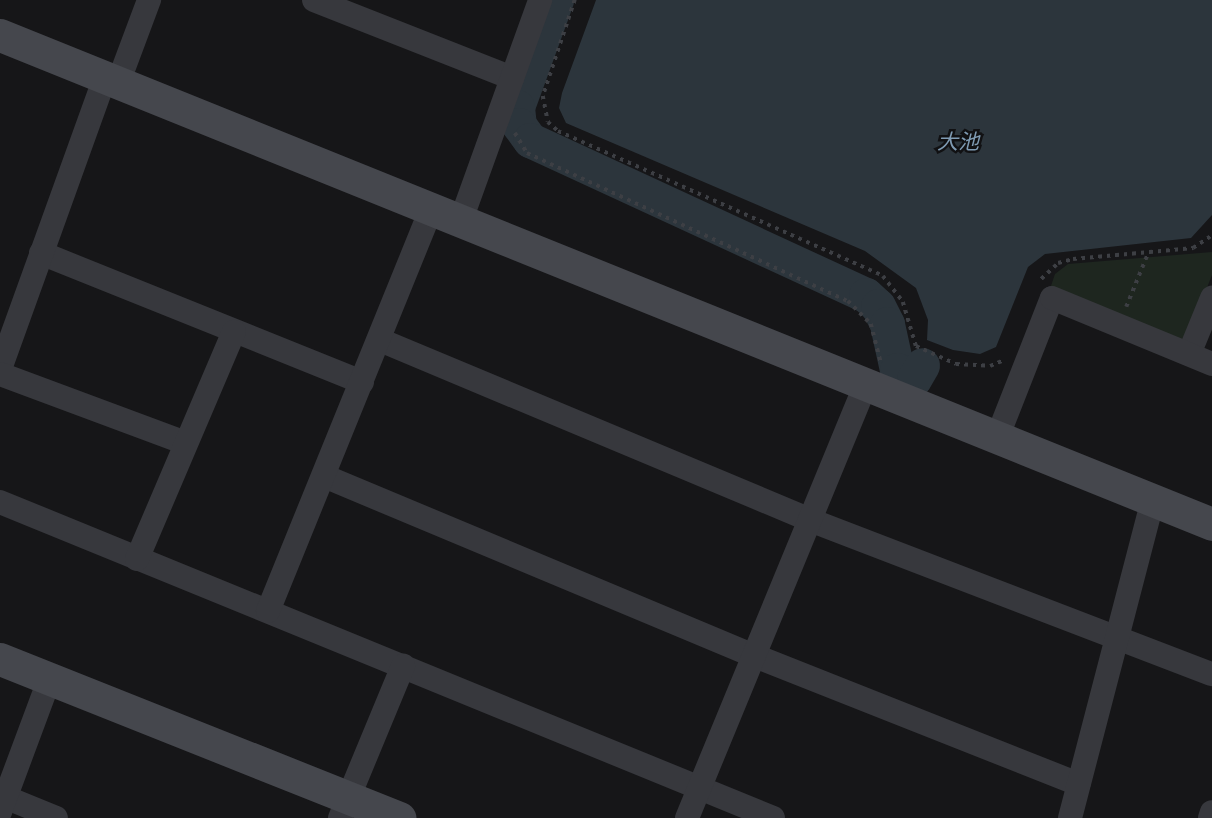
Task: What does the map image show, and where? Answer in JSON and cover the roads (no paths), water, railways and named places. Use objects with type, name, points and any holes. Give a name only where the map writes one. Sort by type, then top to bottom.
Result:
[{"type":"street","points":[[149,0],[111,80],[41,253],[0,371],[186,443]]},
{"type":"street","points":[[314,0],[512,78]]},
{"type":"street","points":[[268,611],[380,340],[499,114],[540,0]]},
{"type":"street","points":[[0,35],[1212,524]]},
{"type":"street","points":[[41,253],[362,382]]},
{"type":"street","points":[[998,438],[1052,298],[1212,364]]},
{"type":"street","points":[[1189,354],[1212,298]]},
{"type":"street","points":[[137,559],[234,332]]},
{"type":"street","points":[[380,340],[810,520],[1212,674]]},
{"type":"street","points":[[687,818],[810,520],[876,388]]},
{"type":"street","points":[[324,476],[755,656],[1079,784]]},
{"type":"street","points":[[1070,818],[1153,500]]},
{"type":"street","points":[[0,502],[773,818]]},
{"type":"street","points":[[0,659],[345,808],[399,818]]},
{"type":"street","points":[[345,808],[403,666]]},
{"type":"street","points":[[48,680],[3,805],[56,818]]},
{"type":"street","points":[[1210,818],[1212,812]]},
{"type":"water","name":"大池","points":[[596,0],[1212,0],[1212,215],[1191,238],[1045,254],[1028,267],[996,347],[980,354],[953,350],[927,340],[928,320],[916,288],[865,251],[566,123],[559,108],[562,93]]},
{"type":"waterway","points":[[556,0],[517,107],[519,125],[530,140],[866,295],[878,306],[887,324],[897,370],[914,379],[922,365]]}]
